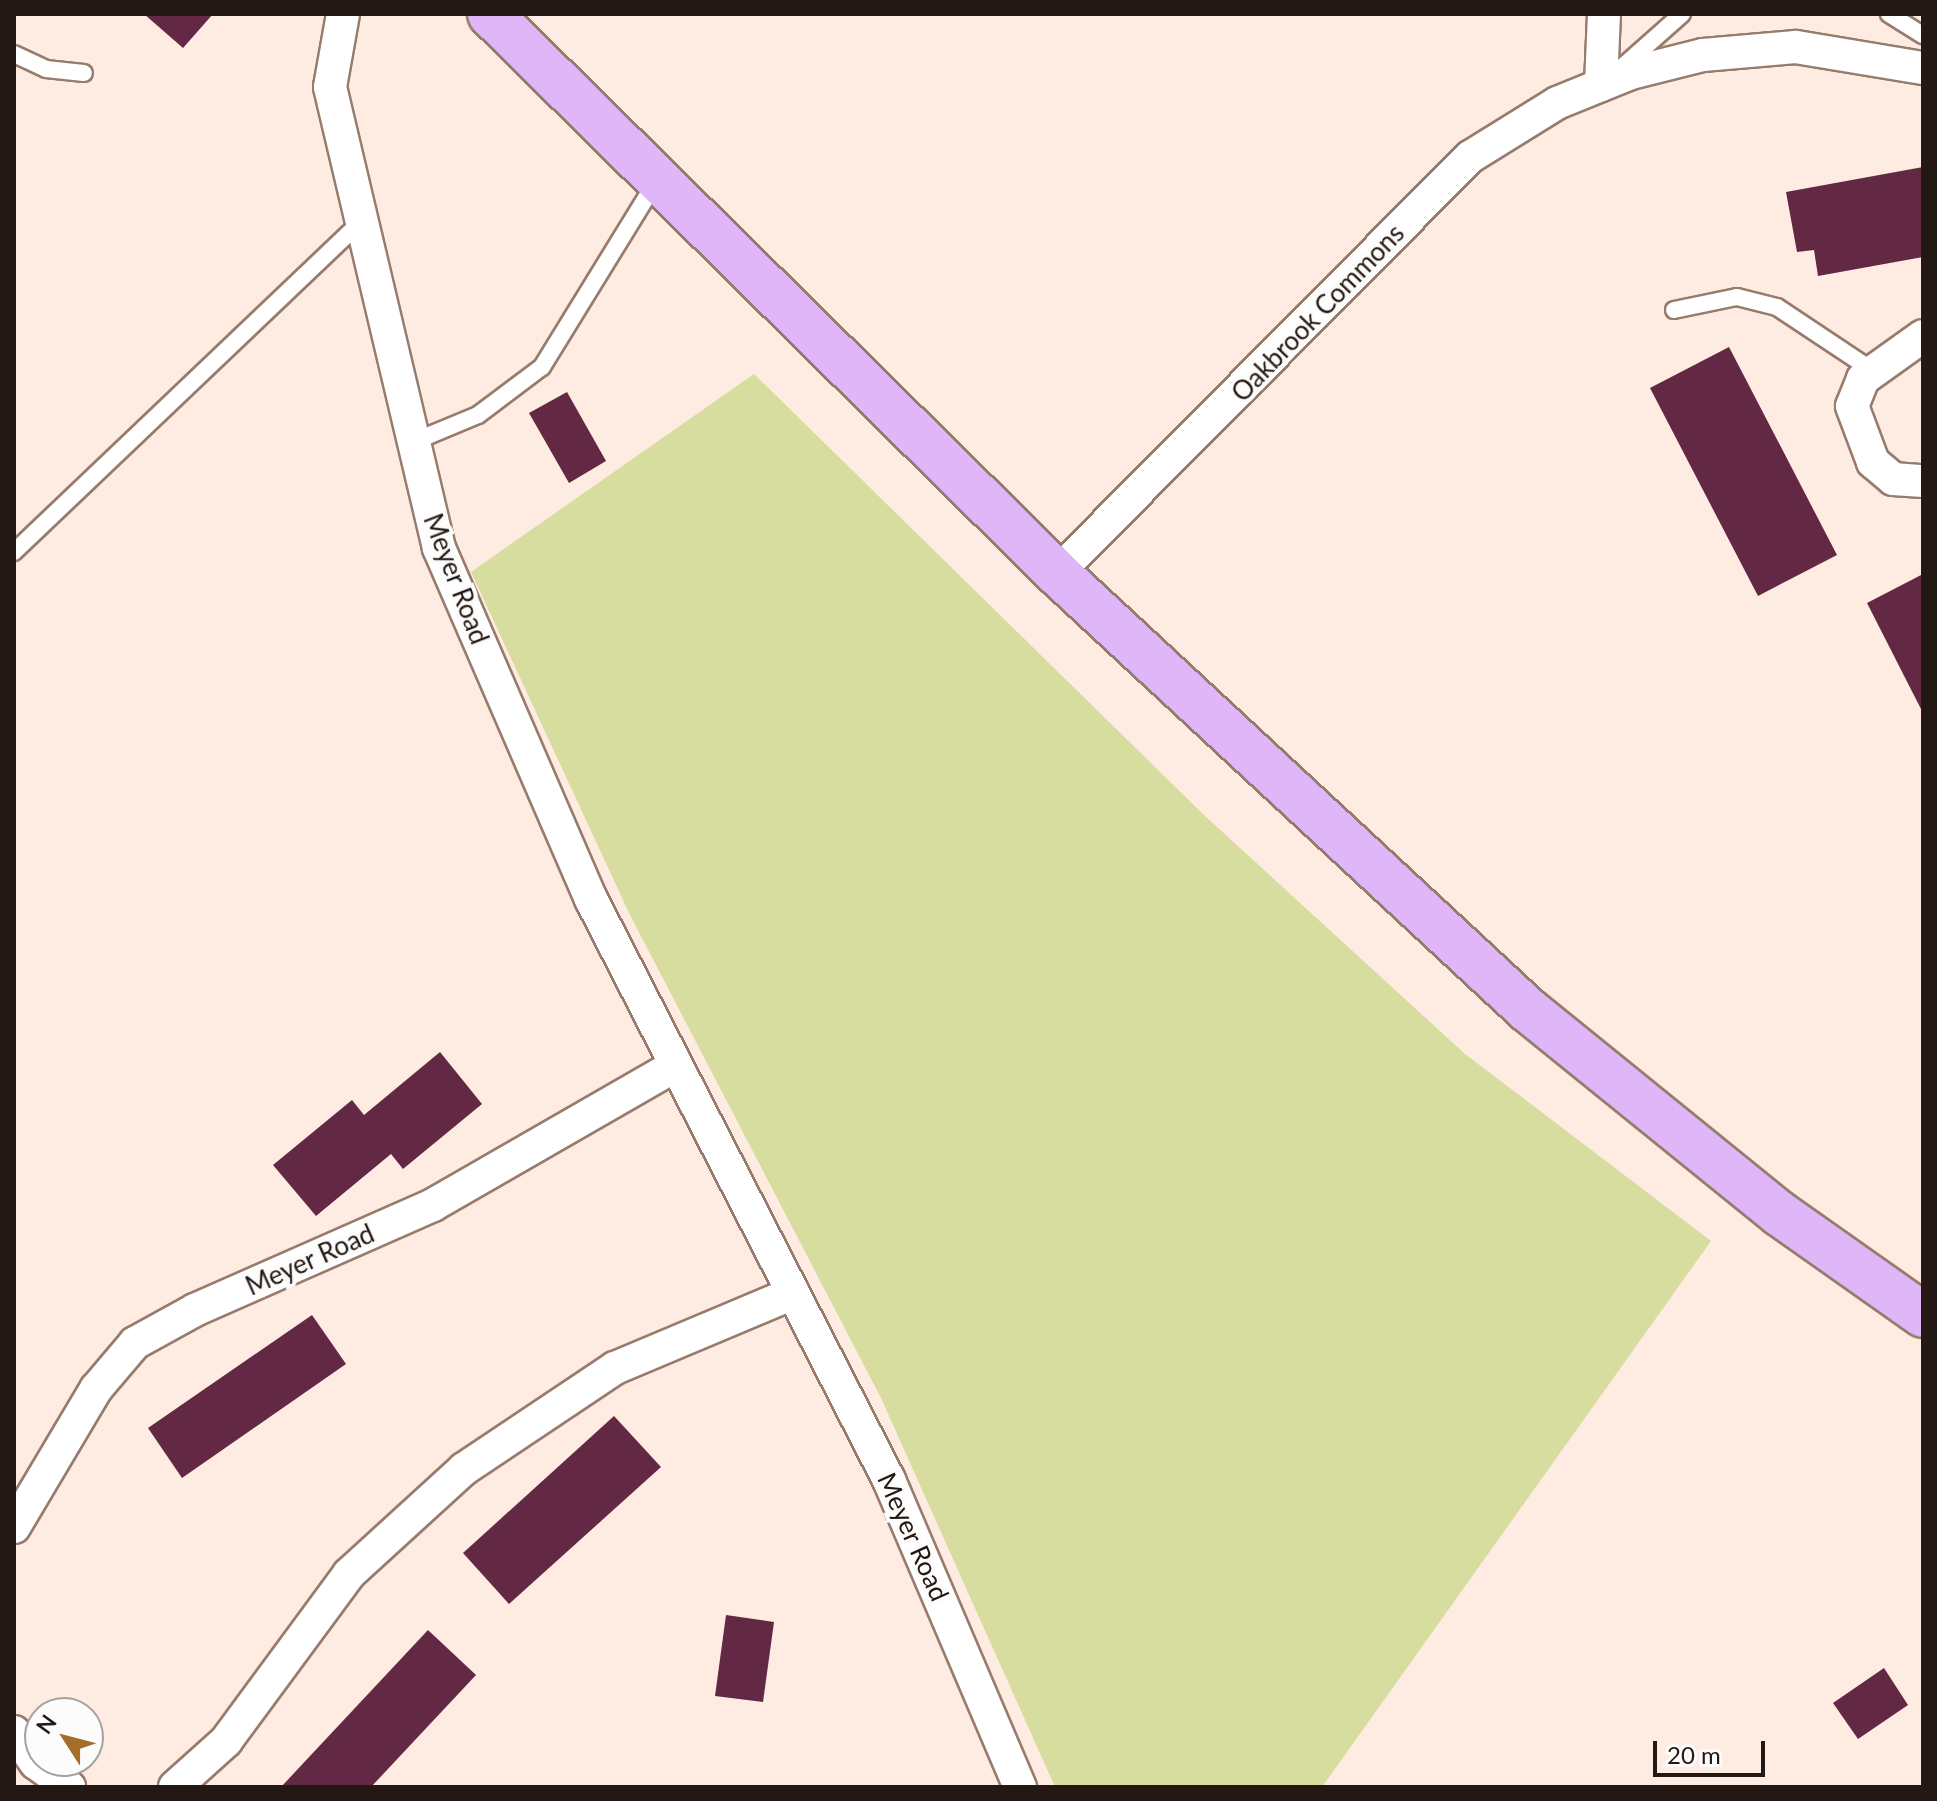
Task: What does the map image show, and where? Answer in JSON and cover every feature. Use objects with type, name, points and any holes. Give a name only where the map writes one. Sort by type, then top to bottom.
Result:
[{"type":"main road","points":[[490,14],[1057,573],[1528,1010],[1780,1214],[1923,1315]]},
{"type":"street","name":"Meyer Road","points":[[343,14],[330,87],[359,224],[445,563],[591,899],[889,1480],[1020,1787]]},
{"type":"street","points":[[1601,85],[1604,14]]},
{"type":"street","name":"Oakbrook Commons","points":[[1057,573],[1470,157],[1557,103],[1601,85],[1703,55],[1796,47],[1923,68]]},
{"type":"street","points":[[1923,336],[1872,370],[1852,406],[1873,462],[1893,479],[1923,481]]},
{"type":"street","name":"Meyer Road","points":[[14,1527],[96,1389],[135,1343],[195,1310],[433,1205],[676,1065]]},
{"type":"street","points":[[175,1787],[226,1741],[349,1574],[464,1469],[615,1368],[793,1293]]},
{"type":"street","points":[[14,1732],[36,1763],[69,1787]]},
{"type":"lane","points":[[1601,85],[1682,14]]},
{"type":"lane","points":[[1889,14],[1923,35]]},
{"type":"lane","points":[[14,54],[46,69],[84,73]]},
{"type":"lane","points":[[413,442],[478,415],[542,367],[657,179]]},
{"type":"lane","points":[[14,552],[359,224]]},
{"type":"lane","points":[[1674,310],[1737,297],[1777,307],[1872,370]]},
{"type":"green space","points":[[754,374],[1205,816],[1465,1054],[1711,1241],[1322,1787],[1055,1787],[881,1398],[630,915],[471,572]]},
{"type":"building","points":[[144,14],[213,14],[183,48]]},
{"type":"building","points":[[1923,167],[1923,257],[1818,276],[1814,250],[1797,252],[1786,192]]},
{"type":"building","points":[[1729,347],[1837,555],[1758,596],[1650,388]]},
{"type":"building","points":[[567,392],[606,461],[569,483],[529,413]]},
{"type":"building","points":[[1923,574],[1923,713],[1867,603]]},
{"type":"building","points":[[440,1052],[482,1104],[403,1169],[391,1154],[316,1216],[273,1165],[352,1100],[364,1115]]},
{"type":"building","points":[[312,1315],[346,1364],[182,1478],[148,1428]]},
{"type":"building","points":[[614,1416],[661,1467],[509,1604],[463,1553]]},
{"type":"building","points":[[726,1615],[774,1622],[763,1702],[715,1696]]},
{"type":"building","points":[[428,1630],[476,1675],[371,1787],[281,1787]]},
{"type":"building","points":[[1884,1668],[1908,1705],[1858,1739],[1833,1703]]}]
